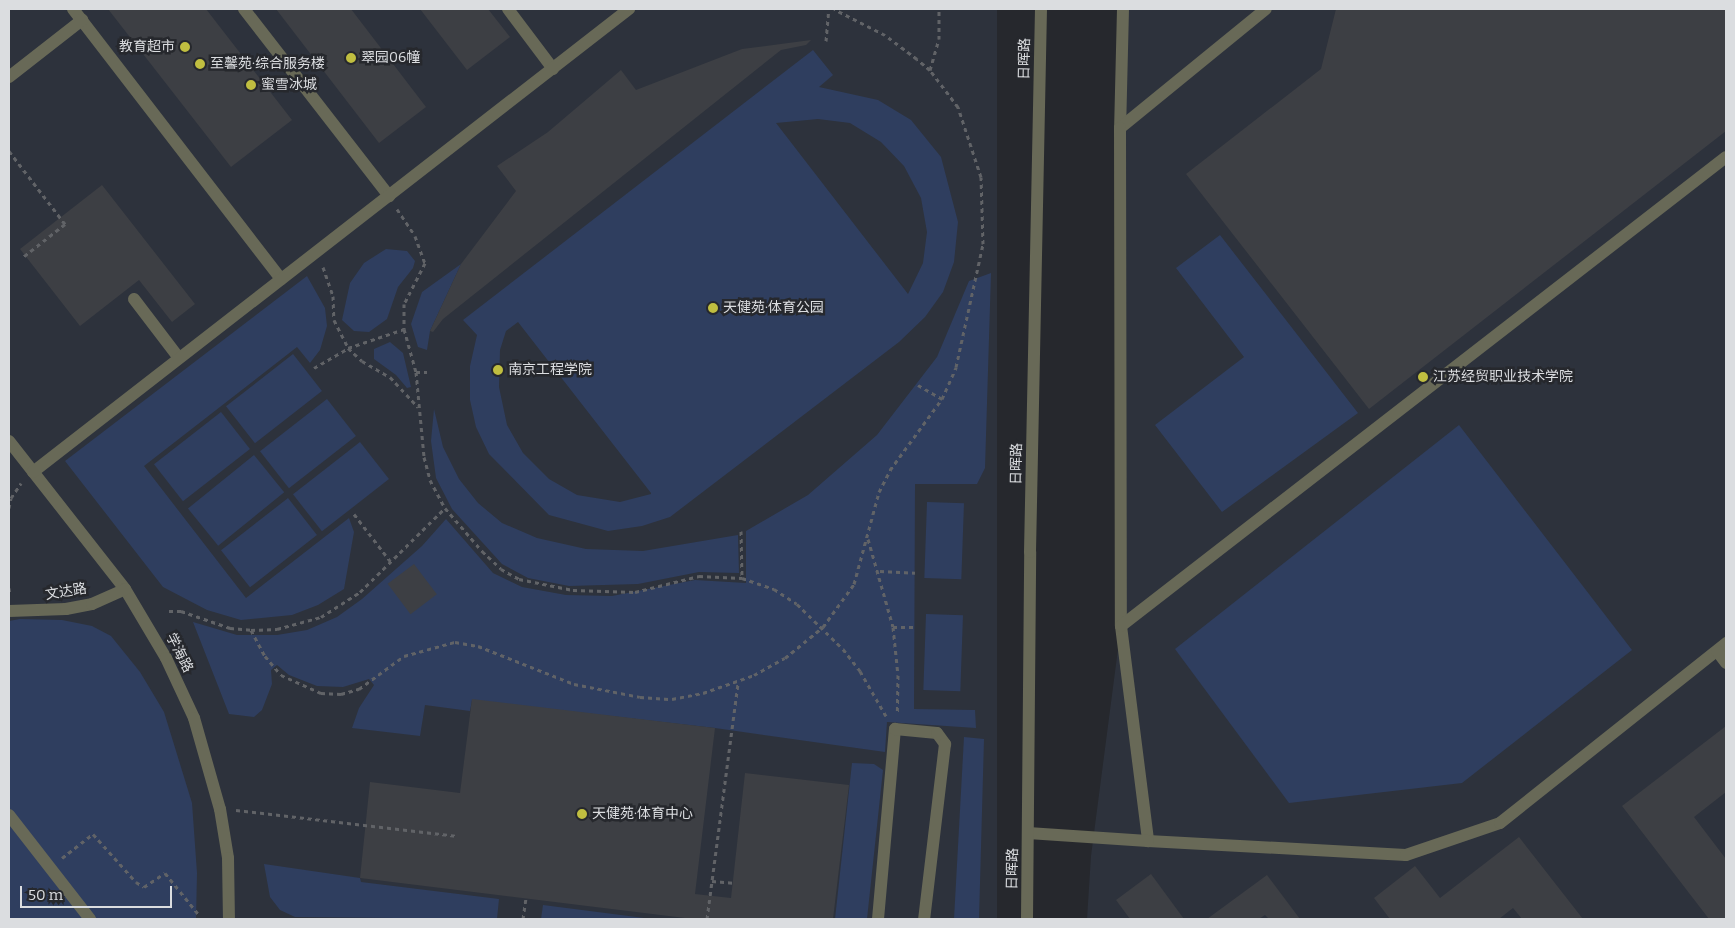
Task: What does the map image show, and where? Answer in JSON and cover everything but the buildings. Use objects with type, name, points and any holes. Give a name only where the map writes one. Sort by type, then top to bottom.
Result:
[{"type":"street","points":[[73,9],[281,279]]},
{"type":"street","points":[[244,9],[389,196]]},
{"type":"street","points":[[508,9],[552,69]]},
{"type":"street","points":[[33,472],[629,9]]},
{"type":"street","name":"日晖路","points":[[1027,919],[1030,552],[1041,9]]},
{"type":"street","points":[[1123,9],[1120,128],[1121,626],[1148,841]]},
{"type":"street","points":[[1120,128],[1266,9]]},
{"type":"street","points":[[9,77],[82,20]]},
{"type":"street","points":[[1121,626],[1726,158]]},
{"type":"street","points":[[134,300],[180,358]]},
{"type":"street","name":"学海路","points":[[9,441],[125,589],[162,650],[194,718],[220,809],[228,858],[229,919]]},
{"type":"street","name":"文达路","points":[[9,611],[66,610],[92,604],[125,589]]},
{"type":"street","points":[[1028,833],[1406,855],[1500,824],[1722,647],[1726,663]]},
{"type":"street","points":[[878,919],[895,729],[937,733],[945,744],[924,919]]},
{"type":"street","points":[[9,815],[90,919]]},
{"type":"path","points":[[826,41],[829,9]]},
{"type":"path","points":[[251,630],[264,656],[281,675],[321,693],[341,694],[359,689],[404,656],[455,642],[478,646],[574,684],[640,697],[672,699],[738,682],[785,658],[823,627],[854,584],[879,492],[890,470],[942,399],[956,367],[975,290],[983,244],[981,177],[958,107],[930,70],[885,35],[834,9]]},
{"type":"path","points":[[930,70],[939,39],[939,9]]},
{"type":"path","points":[[9,151],[65,224],[23,257]]},
{"type":"path","points":[[389,196],[415,236],[425,263],[404,304],[404,329],[416,372],[419,408],[430,480],[445,508],[482,551],[501,569],[519,580],[573,590],[635,592],[699,576],[742,578],[774,589],[823,627],[860,671],[895,729]]},
{"type":"path","points":[[317,252],[333,296],[334,320],[348,348],[362,361],[390,377],[419,408]]},
{"type":"path","points":[[314,368],[348,348],[404,329]]},
{"type":"path","points":[[416,372],[427,372]]},
{"type":"path","points":[[918,385],[942,399]]},
{"type":"path","points":[[9,508],[17,487],[33,472]]},
{"type":"path","points":[[169,611],[181,611],[230,628],[251,630],[277,629],[321,617],[354,597],[445,508]]},
{"type":"path","points":[[354,514],[391,562]]},
{"type":"path","points":[[741,531],[742,578]]},
{"type":"path","points":[[868,538],[880,572],[893,627],[898,698],[895,729]]},
{"type":"path","points":[[880,572],[915,573]]},
{"type":"path","points":[[893,627],[914,627]]},
{"type":"path","points":[[707,919],[738,682]]},
{"type":"path","points":[[220,809],[457,836]]},
{"type":"path","points":[[50,868],[93,834],[136,882],[144,887],[165,872],[200,916]]},
{"type":"path","points":[[712,881],[732,883]]},
{"type":"path","points":[[523,919],[526,897]]},
{"type":"shaded area","name":"南京工程学院","points":[[9,9],[997,9],[997,919],[9,919]]},
{"type":"shaded area","name":"江苏经贸职业技术学院","points":[[1120,9],[1726,9],[1726,919],[1087,919],[1091,856],[1121,626]]},
{"type":"shaded area","name":"天健苑·体育公园","points":[[813,50],[833,75],[819,87],[878,100],[911,120],[941,157],[958,222],[954,262],[943,292],[925,317],[899,342],[670,517],[642,526],[608,531],[549,515],[489,454],[476,427],[470,400],[470,366],[477,335],[463,320]],"holes":[[[818,119],[850,123],[881,142],[904,166],[921,198],[927,232],[923,263],[908,294],[776,123]],[[518,322],[651,493],[651,494],[620,502],[577,495],[549,479],[523,453],[507,425],[499,387],[500,350],[506,331]]]},
{"type":"shaded area","points":[[1220,235],[1358,413],[1222,512],[1155,425],[1244,357],[1176,268]]},
{"type":"shaded area","points":[[386,249],[407,251],[415,261],[413,268],[398,287],[387,319],[369,332],[354,331],[342,320],[350,283],[364,263]]},
{"type":"shaded area","points":[[461,264],[430,331],[427,350],[418,347],[411,324],[422,292]]},
{"type":"shaded area","points":[[991,273],[985,468],[977,484],[915,484],[914,709],[975,710],[976,728],[887,722],[885,752],[715,728],[472,700],[470,711],[425,705],[420,736],[352,728],[359,708],[374,685],[369,679],[343,687],[317,686],[289,675],[277,665],[271,670],[272,684],[262,710],[254,717],[229,714],[193,622],[237,635],[277,635],[307,630],[337,617],[362,599],[422,546],[446,519],[493,573],[522,587],[566,595],[612,596],[695,580],[746,583],[746,531],[808,495],[877,435],[937,357],[969,281]]},
{"type":"shaded area","points":[[307,276],[325,308],[327,326],[320,350],[310,363],[297,347],[144,466],[246,598],[349,518],[354,532],[344,589],[318,605],[292,615],[241,620],[207,610],[163,587],[65,461]]},
{"type":"shaded area","points":[[390,342],[403,353],[411,387],[407,388],[396,375],[374,359],[374,349]]},
{"type":"shaded area","points":[[293,354],[322,391],[255,443],[226,406]]},
{"type":"shaded area","points":[[327,399],[356,436],[289,488],[260,451]]},
{"type":"shaded area","points":[[434,409],[443,447],[459,479],[478,503],[502,523],[537,538],[586,549],[643,551],[738,535],[739,573],[699,572],[638,584],[569,586],[528,578],[502,564],[452,509],[436,478],[431,441]]},
{"type":"shaded area","points":[[221,412],[250,449],[183,501],[154,464]]},
{"type":"shaded area","points":[[1459,425],[1632,650],[1462,783],[1289,803],[1175,649]]},
{"type":"shaded area","points":[[360,442],[389,479],[322,531],[293,494]]},
{"type":"shaded area","points":[[254,455],[284,492],[218,546],[188,508]]},
{"type":"shaded area","points":[[288,498],[317,535],[250,587],[221,550]]},
{"type":"shaded area","points":[[927,502],[964,503],[961,579],[924,578]]},
{"type":"shaded area","points":[[926,614],[963,615],[960,691],[923,690]]},
{"type":"shaded area","points":[[20,619],[62,620],[92,626],[111,636],[140,672],[164,712],[192,803],[197,873],[196,919],[9,919],[9,621]]},
{"type":"shaded area","points":[[964,737],[984,739],[979,919],[954,919]]},
{"type":"shaded area","points":[[852,763],[874,764],[883,770],[867,919],[835,919]]},
{"type":"shaded area","points":[[264,864],[360,878],[361,882],[499,899],[497,919],[295,917],[280,910],[270,897]]},
{"type":"shaded area","points":[[543,905],[652,919],[541,919]]},
{"type":"place","name":"教育超市","points":[[185,47]]},
{"type":"place","name":"翠园06幢","points":[[351,58]]},
{"type":"place","name":"至馨苑·综合服务楼","points":[[200,64]]},
{"type":"place","name":"蜜雪冰城","points":[[251,85]]},
{"type":"place","name":"天健苑·体育公园","points":[[713,308]]},
{"type":"place","name":"南京工程学院","points":[[498,370]]},
{"type":"place","name":"江苏经贸职业技术学院","points":[[1423,377]]},
{"type":"place","name":"天健苑·体育中心","points":[[582,814]]}]
